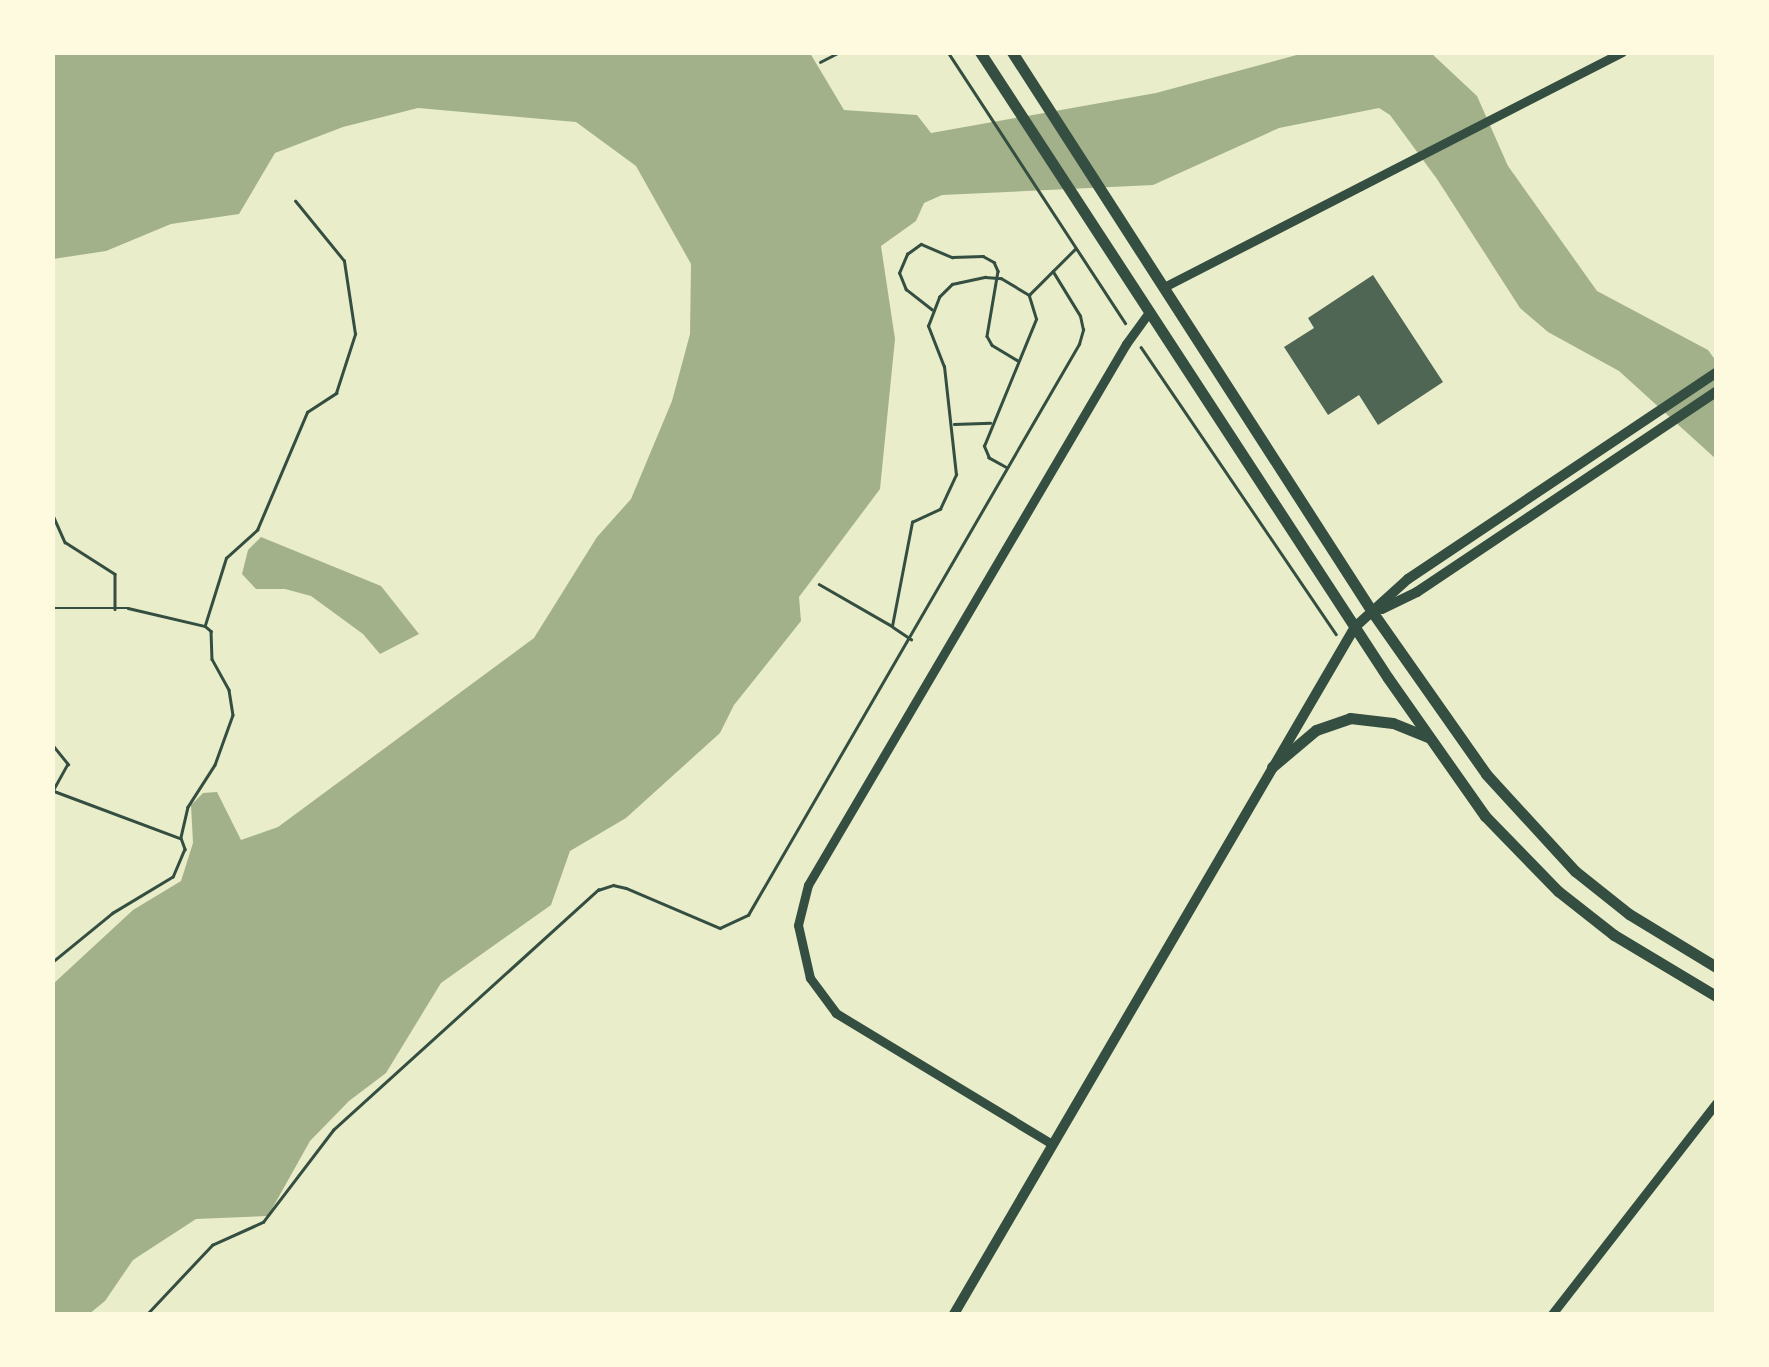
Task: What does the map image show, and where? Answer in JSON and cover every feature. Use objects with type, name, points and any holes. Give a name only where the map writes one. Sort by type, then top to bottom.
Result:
[{"type":"main road","points":[[980,52],[1355,627],[1485,816],[1558,891],[1655,962],[1716,996]]},
{"type":"main road","points":[[1012,52],[1372,613],[1486,774],[1548,845],[1629,914],[1716,968]]},
{"type":"main road","points":[[954,1314],[1355,627],[1408,579],[1716,373]]},
{"type":"main road","points":[[1372,613],[1417,592],[1716,392]]},
{"type":"main road","points":[[1272,768],[1316,730],[1354,718],[1394,723],[1428,737]]},
{"type":"street","points":[[1161,282],[1412,162],[1622,52]]},
{"type":"street","points":[[1052,1144],[836,1013],[810,978],[798,924],[808,886],[1132,334],[1149,312]]},
{"type":"street","points":[[1552,1314],[1716,1104]]},
{"type":"path","points":[[820,62],[840,52]]},
{"type":"path","points":[[948,52],[1132,334],[1343,643]]},
{"type":"path","points":[[205,626],[226,558],[257,530],[306,412],[336,393],[355,334],[344,260],[295,201]]},
{"type":"path","points":[[933,311],[906,290],[899,273],[906,254],[921,244],[952,257],[983,256],[994,262],[998,278],[987,336],[992,345],[1017,360]]},
{"type":"path","points":[[1028,295],[1076,248]]},
{"type":"path","points":[[147,1314],[212,1245],[263,1222],[333,1130],[598,890],[626,888],[720,928],[748,914],[1009,468],[1083,330],[1080,316],[1053,272]]},
{"type":"path","points":[[892,626],[912,522],[940,509],[956,475],[944,368],[928,326],[933,311],[952,284],[998,278],[1028,295],[1036,319],[990,423],[984,446],[989,458],[1009,468]]},
{"type":"path","points":[[952,424],[990,423]]},
{"type":"path","points":[[52,513],[65,542],[116,574],[115,610]]},
{"type":"path","points":[[819,584],[910,639]]},
{"type":"path","points":[[52,608],[140,610],[205,626],[211,631],[212,659],[229,690],[233,715],[215,765],[188,808],[182,838],[185,849],[173,877],[114,913],[52,963]]},
{"type":"path","points":[[52,744],[68,764],[53,792],[182,838]]},
{"type":"shaded area","points":[[53,53],[810,53],[844,110],[917,115],[931,133],[1156,93],[1304,53],[1431,53],[1477,96],[1508,166],[1597,291],[1708,350],[1716,361],[1716,459],[1619,371],[1548,332],[1520,308],[1437,179],[1390,115],[1379,108],[1279,128],[1153,185],[942,195],[924,203],[916,221],[881,246],[895,339],[880,489],[799,597],[801,621],[734,705],[720,733],[626,818],[570,851],[551,905],[441,983],[386,1073],[349,1101],[310,1141],[268,1216],[196,1219],[133,1260],[105,1301],[89,1314],[53,1314],[53,984],[133,910],[181,881],[193,843],[191,805],[203,793],[217,792],[241,840],[278,827],[534,638],[597,537],[631,499],[672,401],[690,334],[691,264],[636,166],[576,122],[418,108],[343,127],[275,153],[239,214],[171,224],[106,251],[53,259]]},
{"type":"shaded area","points":[[261,537],[381,586],[419,634],[380,654],[363,634],[311,596],[285,589],[256,589],[242,574],[248,550]]},
{"type":"building","points":[[1373,275],[1443,382],[1378,425],[1359,395],[1328,415],[1284,347],[1314,328],[1308,318]]}]
